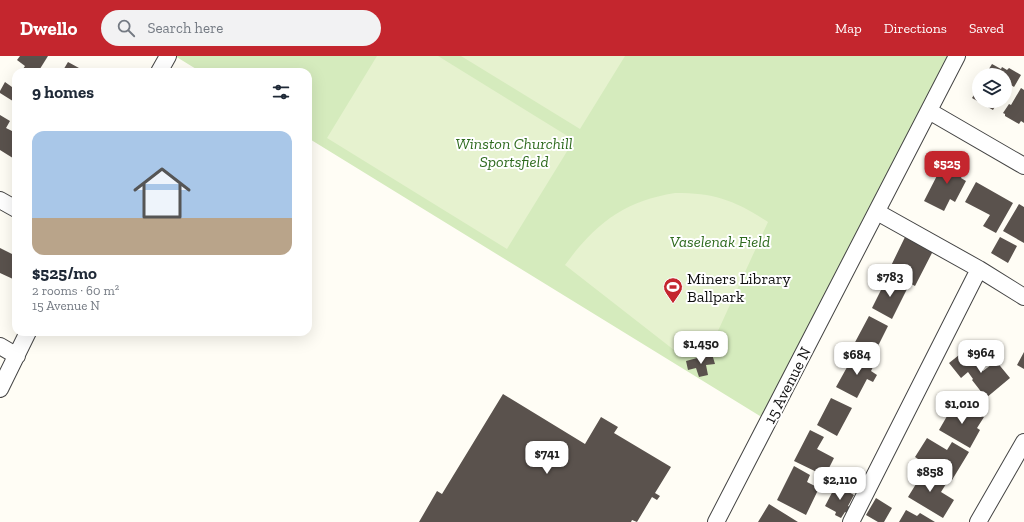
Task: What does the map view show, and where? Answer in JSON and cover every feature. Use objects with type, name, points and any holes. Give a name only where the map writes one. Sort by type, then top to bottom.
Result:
[{"type":"street","points":[[161,68],[168,56]]},
{"type":"street","name":"15 Avenue N","points":[[716,522],[957,56]]},
{"type":"street","points":[[928,111],[1024,166]]},
{"type":"street","points":[[0,200],[12,207]]},
{"type":"street","points":[[877,212],[978,269],[1024,297]]},
{"type":"street","points":[[851,522],[978,269]]},
{"type":"street","points":[[0,389],[26,336]]},
{"type":"street","points":[[0,346],[17,356]]},
{"type":"street","points":[[978,522],[1024,442]]},
{"type":"green space","name":"Vaselenak Field","points":[[175,56],[957,56],[768,421],[312,140],[312,68],[194,68]]},
{"type":"green space","name":"Winston Churchill Sportsfield","points":[[377,56],[438,56],[574,140],[507,249],[327,138]]},
{"type":"green space","points":[[461,56],[625,56],[580,129]]},
{"type":"green space","name":"Miners Library Ballpark","points":[[675,193],[702,194],[724,199],[745,208],[768,222],[712,344],[674,350],[565,265],[576,250],[600,226],[612,217],[626,208],[641,202]]},
{"type":"building","points":[[20,56],[48,56],[40,68],[24,68],[25,66],[17,60]]},
{"type":"building","points":[[68,62],[79,68],[64,68]]},
{"type":"building","points":[[992,64],[999,68],[990,68]]},
{"type":"building","points":[[1012,70],[1021,75],[1014,87],[1012,86]]},
{"type":"building","points":[[5,82],[12,87],[12,100],[0,93]]},
{"type":"building","points":[[1021,88],[1024,90],[1024,123],[1021,121],[1019,124],[1005,116],[1003,113],[1006,108],[1012,108],[1012,103]]},
{"type":"building","points":[[0,115],[10,121],[6,128],[12,131],[12,158],[0,150]]},
{"type":"building","points":[[949,158],[966,167],[961,178],[966,181],[955,202],[950,199],[944,211],[924,201],[945,160],[947,162]]},
{"type":"building","points":[[976,182],[1013,203],[996,233],[983,226],[990,215],[965,202]]},
{"type":"building","points":[[1019,204],[1024,207],[1024,243],[1003,231]]},
{"type":"building","points":[[905,237],[933,251],[915,286],[888,272]]},
{"type":"building","points":[[1000,237],[1017,246],[1008,263],[991,253]]},
{"type":"building","points":[[0,248],[12,254],[12,279],[0,273]]},
{"type":"building","points":[[887,278],[907,289],[892,319],[872,308]]},
{"type":"building","points":[[869,316],[888,326],[873,356],[853,346]]},
{"type":"building","points":[[964,351],[976,366],[977,364],[983,371],[996,361],[1010,378],[986,398],[972,380],[973,379],[968,372],[961,378],[949,363]]},
{"type":"building","points":[[1024,352],[1024,369],[1017,365]]},
{"type":"building","points":[[712,354],[715,364],[706,365],[708,375],[699,377],[696,368],[688,370],[686,361]]},
{"type":"building","points":[[857,354],[875,363],[871,371],[877,375],[873,382],[867,379],[857,398],[836,387],[851,360],[854,361]]},
{"type":"building","points":[[503,394],[585,444],[601,417],[618,427],[614,433],[671,467],[655,493],[660,496],[657,500],[652,497],[637,522],[632,520],[631,522],[419,522],[437,491],[442,494]]},
{"type":"building","points":[[831,398],[852,408],[837,436],[817,425]]},
{"type":"building","points":[[954,404],[962,408],[964,405],[984,417],[977,428],[980,430],[970,448],[939,430]]},
{"type":"building","points":[[810,430],[824,437],[817,449],[834,458],[825,476],[794,461]]},
{"type":"building","points":[[927,438],[947,450],[952,442],[969,452],[952,480],[935,469],[933,472],[926,467],[927,465],[915,457]]},
{"type":"building","points":[[794,466],[810,475],[807,482],[819,488],[806,515],[777,500]]},
{"type":"building","points":[[919,468],[946,484],[941,492],[954,500],[943,518],[908,497],[916,484],[911,481]]},
{"type":"building","points":[[836,485],[854,495],[848,506],[850,507],[847,513],[845,512],[841,518],[835,515],[836,512],[825,506]]},
{"type":"building","points":[[876,498],[892,508],[884,522],[878,522],[866,515]]},
{"type":"building","points":[[769,504],[798,522],[758,522]]},
{"type":"building","points":[[906,510],[917,516],[920,513],[935,522],[899,522]]},
{"type":"place","name":"Miners Library Ballpark","points":[[673,304]]}]
